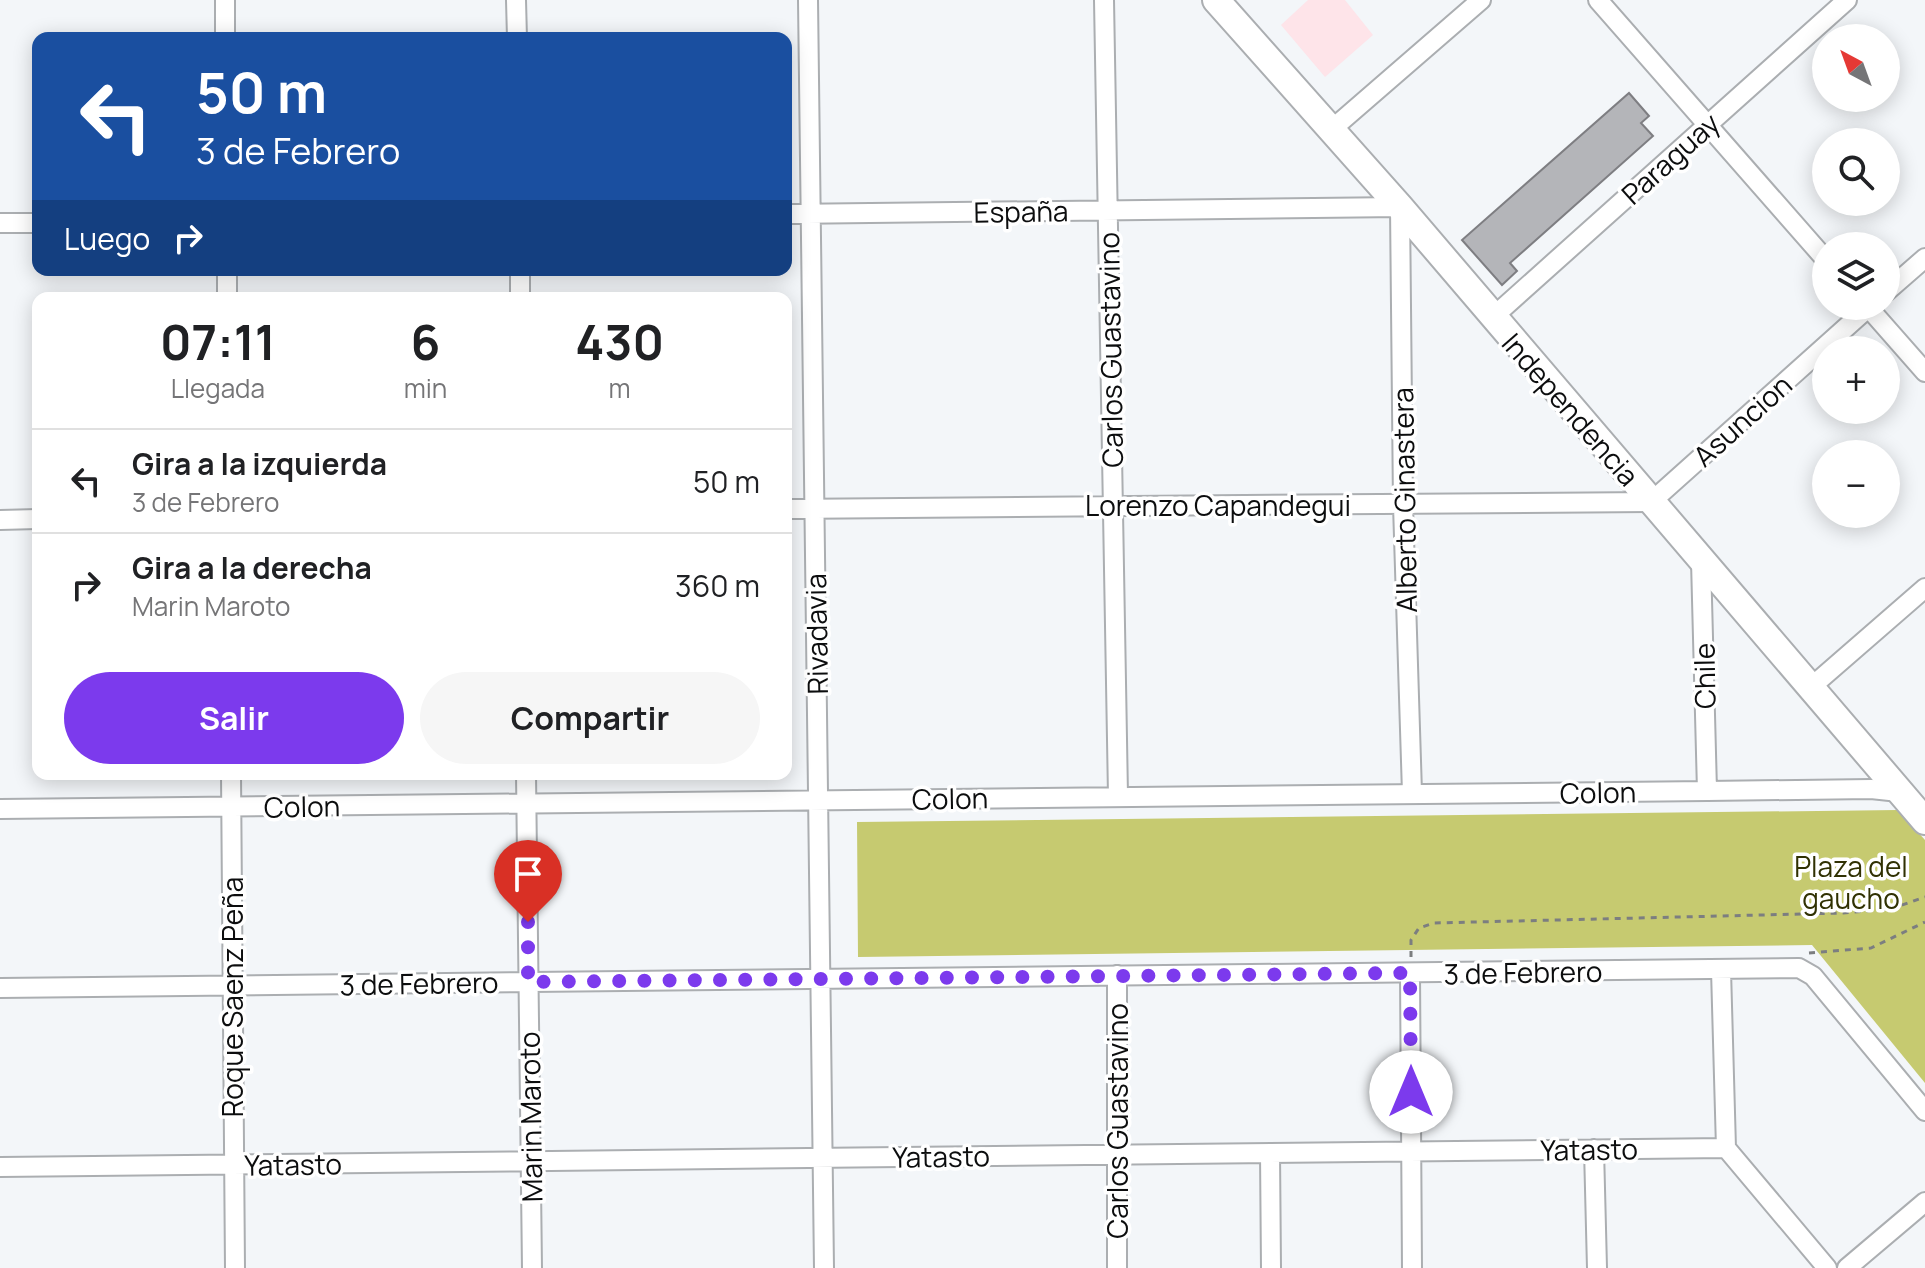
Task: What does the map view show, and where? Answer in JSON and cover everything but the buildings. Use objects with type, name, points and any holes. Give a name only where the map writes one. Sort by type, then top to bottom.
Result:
[{"type":"main road","name":"Independencia","points":[[1216,0],[1400,207],[1925,821]]},
{"type":"street","points":[[225,0],[225,32]]},
{"type":"street","points":[[516,0],[517,32]]},
{"type":"street","name":"Rivadavia","points":[[808,0],[824,1268]]},
{"type":"street","name":"Carlos Guastavino","points":[[1104,0],[1118,796]]},
{"type":"street","points":[[1331,130],[1481,0]]},
{"type":"street","points":[[1598,0],[1812,244]]},
{"type":"street","name":"Paraguay","points":[[1493,317],[1847,0]]},
{"type":"street","name":"España","points":[[792,214],[1400,207]]},
{"type":"street","name":"Alberto Ginastera","points":[[1400,207],[1403,505],[1412,793]]},
{"type":"street","points":[[0,223],[32,223]]},
{"type":"street","points":[[1900,280],[1925,258]]},
{"type":"street","name":"Asuncion","points":[[1651,502],[1852,320]]},
{"type":"street","points":[[1880,320],[1925,372]]},
{"type":"street","name":"Lorenzo Capandegui","points":[[792,509],[1651,502]]},
{"type":"street","points":[[0,520],[32,519]]},
{"type":"street","name":"Chile","points":[[1701,561],[1707,791]]},
{"type":"street","points":[[1810,688],[1925,588]]},
{"type":"street","name":"Roque Saenz Peña","points":[[231,780],[235,1268]]},
{"type":"street","name":"Marin Maroto","points":[[526,780],[532,1268]]},
{"type":"street","name":"Colon","points":[[0,809],[1412,793],[1871,789],[1899,792]]},
{"type":"street","points":[[1799,968],[1813,976],[1925,1111]]},
{"type":"street","name":"3 de Febrero","points":[[0,988],[1799,968]]},
{"type":"street","points":[[1721,970],[1726,1148],[1827,1268]]},
{"type":"street","points":[[1410,973],[1412,1268]]},
{"type":"street","name":"Carlos Guastavino","points":[[1117,975],[1117,1268]]},
{"type":"street","name":"Yatasto","points":[[0,1167],[1726,1148]]},
{"type":"street","points":[[1594,1149],[1597,1268]]},
{"type":"street","points":[[1270,1153],[1271,1268]]},
{"type":"street","points":[[1847,1268],[1925,1202]]},
{"type":"path","points":[[1410,973],[1411,940],[1419,928],[1434,923],[1843,913],[1891,909],[1925,897]]},
{"type":"path","points":[[1799,968],[1805,953],[1871,948],[1925,922]]},
{"type":"shaded area","points":[[1308,0],[1345,0],[1373,35],[1325,77],[1281,25]]},
{"type":"green space","name":"Plaza del gaucho","points":[[1898,810],[1925,840],[1925,1083],[1812,945],[858,957],[857,822]]},
{"type":"route","points":[[528,922],[528,982],[1410,973],[1411,1092]]}]
